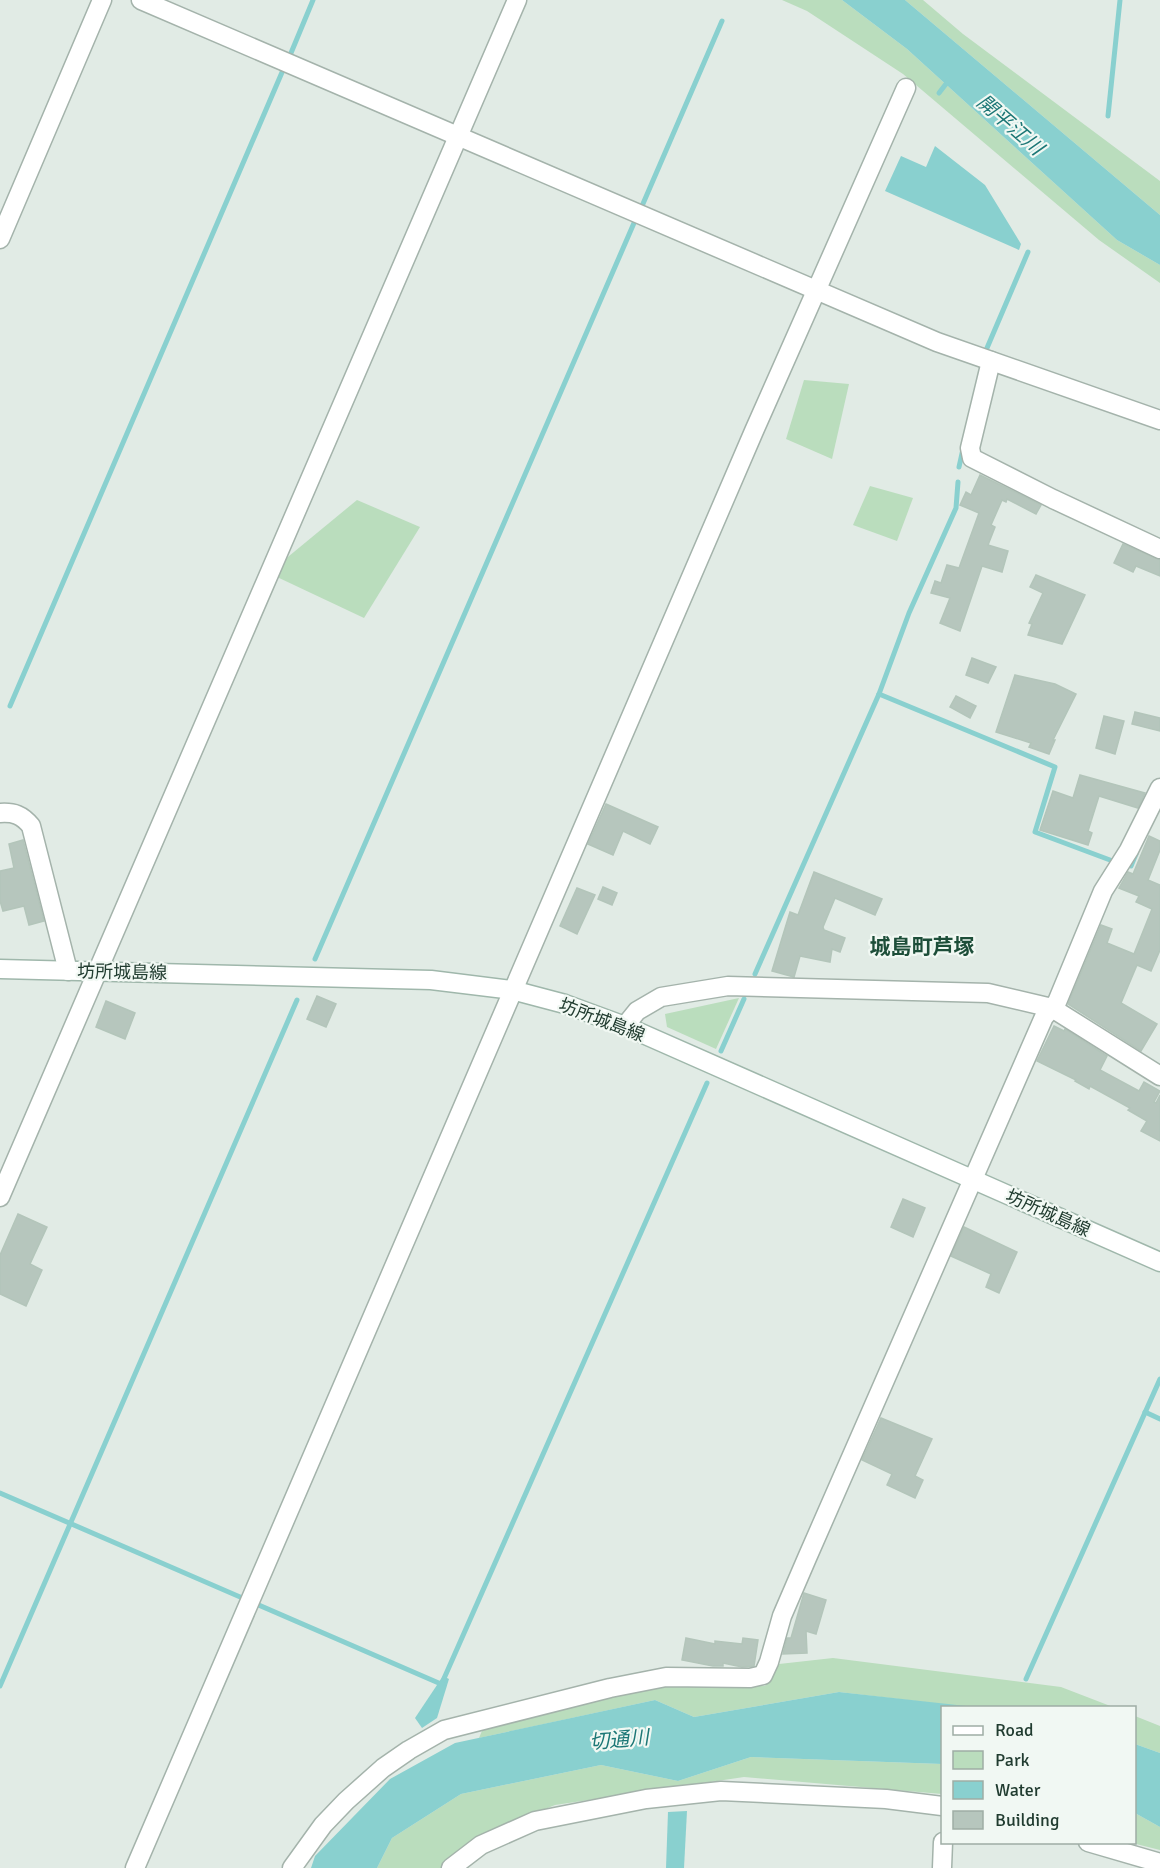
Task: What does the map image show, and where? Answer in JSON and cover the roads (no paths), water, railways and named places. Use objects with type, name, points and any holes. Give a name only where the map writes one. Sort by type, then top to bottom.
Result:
[{"type":"street","points":[[0,239],[102,0]]},
{"type":"street","points":[[141,0],[937,342],[1160,420]]},
{"type":"street","points":[[0,1197],[517,0]]},
{"type":"street","points":[[135,1868],[512,990],[815,291],[906,88]]},
{"type":"street","points":[[992,361],[970,448],[972,458],[1160,549]]},
{"type":"street","points":[[292,1868],[323,1825],[346,1801],[383,1768],[444,1730],[587,1693],[666,1677],[750,1678],[763,1675],[782,1616],[1044,1017],[1057,1002],[1104,891],[1130,850],[1160,788]]},
{"type":"street","points":[[0,813],[9,812],[22,816],[32,826],[68,971]]},
{"type":"street","name":"坊所城島線","points":[[0,969],[431,980],[512,990],[565,1004],[625,1026],[1160,1262]]},
{"type":"street","points":[[625,1026],[638,1011],[661,997],[728,986],[988,993],[1052,1008],[1160,1076]]},
{"type":"street","points":[[451,1868],[481,1845],[535,1821],[646,1799],[721,1791],[886,1799],[941,1806]]},
{"type":"street","points":[[942,1868],[943,1844]]},
{"type":"street","points":[[1095,1844],[1160,1863]]},
{"type":"water","name":"開平江川","points":[[842,0],[905,0],[1160,215],[1160,265],[1117,240],[907,49]]},
{"type":"water","points":[[935,146],[985,185],[1021,244],[1019,250],[885,191],[901,156],[926,167]]},
{"type":"water","points":[[443,1676],[449,1679],[437,1718],[422,1728],[415,1718]]},
{"type":"water","name":"切通川","points":[[839,1692],[966,1706],[941,1706],[941,1764],[751,1757],[678,1781],[601,1765],[461,1794],[392,1838],[377,1868],[311,1868],[315,1856],[390,1779],[455,1743],[655,1700],[694,1717]]},
{"type":"water","points":[[1136,1744],[1160,1753],[1160,1827],[1136,1814]]},
{"type":"water","points":[[687,1811],[684,1868],[666,1868],[668,1812]]},
{"type":"waterway","points":[[291,53],[313,0]]},
{"type":"waterway","points":[[1108,116],[1120,0]]},
{"type":"waterway","points":[[642,206],[722,21]]},
{"type":"waterway","points":[[10,706],[283,70]]},
{"type":"waterway","points":[[939,93],[949,80]]},
{"type":"waterway","points":[[315,959],[634,223]]},
{"type":"waterway","points":[[987,348],[1028,252]]},
{"type":"waterway","points":[[959,467],[963,449]]},
{"type":"waterway","points":[[755,974],[879,694],[909,613],[956,508],[958,482]]},
{"type":"waterway","points":[[879,694],[1055,767],[1035,832],[1110,860]]},
{"type":"waterway","points":[[1131,866],[1136,854]]},
{"type":"waterway","points":[[721,1051],[744,999]]},
{"type":"waterway","points":[[0,1686],[297,1000]]},
{"type":"waterway","points":[[442,1683],[707,1083]]},
{"type":"waterway","points":[[1026,1679],[1160,1379]]},
{"type":"waterway","points":[[1145,1412],[1160,1419]]},
{"type":"waterway","points":[[0,1493],[441,1684],[440,1687]]},
{"type":"district","name":"城島町芦塚","points":[[922,947]]}]
